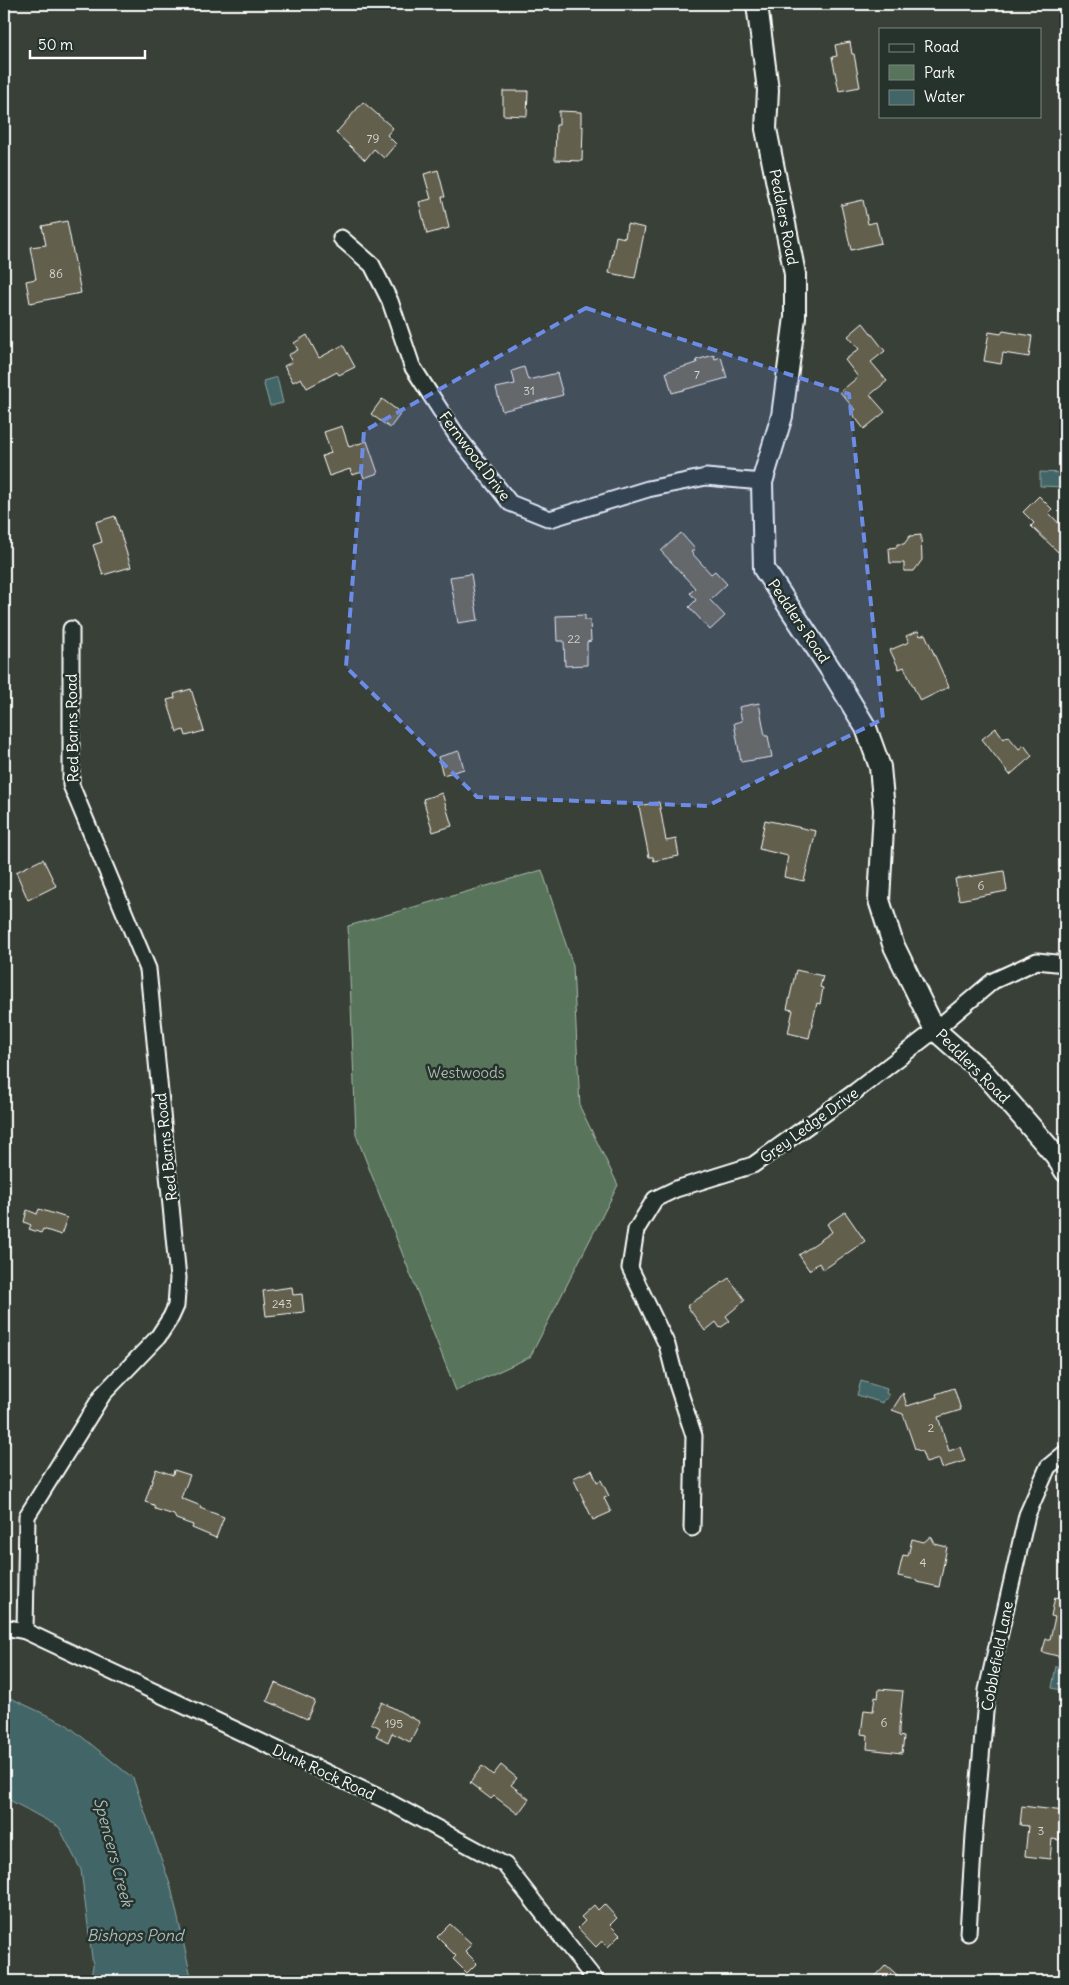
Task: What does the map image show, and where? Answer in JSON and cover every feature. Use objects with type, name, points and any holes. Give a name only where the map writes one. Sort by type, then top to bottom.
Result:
[{"type":"street","name":"Peddlers Road","points":[[757,4],[768,90],[766,129],[795,274],[795,317],[787,364],[782,416],[762,482],[764,569],[831,670],[866,728],[880,767],[884,810],[879,900],[893,944],[935,1030],[986,1074],[1056,1156],[1065,1171]]},
{"type":"street","name":"Fernwood Drive","points":[[341,238],[372,265],[390,301],[412,366],[457,436],[510,503],[550,519],[648,489],[706,477],[762,482]]},
{"type":"street","name":"Red Barns Road","points":[[25,1631],[27,1516],[103,1394],[158,1337],[171,1317],[178,1295],[178,1278],[148,969],[71,785],[71,629]]},
{"type":"street","name":"Grey Ledge Drive","points":[[692,1528],[694,1436],[677,1384],[667,1345],[630,1268],[636,1230],[655,1199],[676,1189],[753,1165],[849,1096],[935,1030],[993,981],[1037,961],[1065,964]]},
{"type":"street","name":"Cobblefield Lane","points":[[968,1933],[974,1835],[987,1690],[1027,1515],[1048,1467],[1065,1453]]},
{"type":"street","name":"Dunk Rock Road","points":[[4,1627],[25,1631],[387,1801],[504,1865],[596,1981]]},
{"type":"highlighted area","points":[[586,308],[849,394],[883,719],[707,806],[477,797],[346,667],[364,431]]},
{"type":"green space","name":"Westwoods","points":[[542,870],[573,966],[580,1107],[618,1185],[530,1357],[456,1391],[356,1135],[348,926]]},
{"type":"water","points":[[277,377],[283,403],[270,406],[263,381]]},
{"type":"water","points":[[1040,472],[1065,473],[1065,487],[1040,486]]},
{"type":"water","points":[[861,1381],[887,1389],[886,1393],[889,1395],[887,1399],[883,1403],[857,1395]]},
{"type":"water","points":[[1056,1666],[1065,1668],[1064,1691],[1052,1688]]},
{"type":"water","name":"Bishops Pond","points":[[4,1695],[66,1724],[133,1778],[171,1887],[192,1981],[90,1981],[93,1966],[81,1870],[59,1827],[4,1797]]},
{"type":"building","points":[[850,42],[860,87],[839,91],[832,57],[837,56],[835,45]]},
{"type":"building","points":[[503,91],[528,91],[527,116],[503,115]]},
{"type":"building","points":[[363,102],[393,128],[387,135],[396,144],[384,158],[374,149],[365,160],[336,133]]},
{"type":"building","points":[[559,111],[581,112],[581,126],[583,126],[582,161],[555,160],[556,125],[559,125]]},
{"type":"building","points":[[438,170],[445,197],[442,197],[449,228],[427,234],[419,202],[431,199],[424,174]]},
{"type":"building","points":[[863,200],[868,224],[876,222],[881,243],[851,250],[841,205]]},
{"type":"building","points":[[67,221],[81,293],[30,303],[26,281],[36,279],[30,247],[46,245],[42,226]]},
{"type":"building","points":[[627,224],[645,228],[635,278],[609,273],[616,236],[625,238]]},
{"type":"building","points":[[863,323],[885,351],[871,362],[887,381],[870,395],[885,412],[864,429],[851,412],[855,410],[840,392],[858,377],[845,360],[859,349],[848,336]]},
{"type":"building","points":[[1003,331],[1032,336],[1029,357],[1003,353],[1001,364],[984,361],[989,332],[1001,334]]},
{"type":"building","points":[[307,335],[319,358],[343,345],[355,367],[339,375],[337,372],[307,388],[301,378],[293,382],[284,366],[292,362],[288,355],[298,350],[294,343]]},
{"type":"building","points":[[714,355],[715,359],[721,357],[727,378],[672,393],[666,372],[697,363],[696,360]]},
{"type":"building","points":[[524,367],[528,380],[557,373],[563,395],[502,411],[496,388],[515,384],[512,371]]},
{"type":"building","points":[[382,399],[401,413],[390,428],[371,414]]},
{"type":"building","points":[[342,426],[349,447],[367,441],[378,473],[364,478],[362,472],[352,475],[350,469],[329,476],[322,456],[331,453],[324,432]]},
{"type":"building","points":[[1039,496],[1052,509],[1049,513],[1065,530],[1065,545],[1058,552],[1031,526],[1034,523],[1023,512]]},
{"type":"building","points":[[115,516],[131,567],[103,575],[93,545],[102,542],[96,522]]},
{"type":"building","points":[[681,533],[695,549],[691,552],[711,574],[715,571],[727,584],[710,600],[725,616],[710,630],[689,607],[696,600],[690,593],[695,588],[661,551]]},
{"type":"building","points":[[921,535],[922,560],[914,571],[904,571],[904,563],[890,563],[889,548],[897,547],[897,544],[904,544],[910,536]]},
{"type":"building","points":[[471,574],[478,620],[458,623],[450,577]]},
{"type":"building","points":[[585,615],[585,620],[590,620],[591,641],[587,642],[587,665],[565,666],[564,641],[557,641],[556,616]]},
{"type":"building","points":[[918,631],[920,636],[925,634],[949,687],[920,701],[904,667],[899,669],[890,650],[909,642],[906,636]]},
{"type":"building","points":[[191,689],[204,731],[186,736],[184,730],[177,732],[167,700],[175,698],[174,694]]},
{"type":"building","points":[[759,703],[765,736],[768,736],[772,757],[741,762],[734,723],[742,721],[739,707]]},
{"type":"building","points":[[996,728],[1004,739],[1008,736],[1019,749],[1024,745],[1032,756],[1010,775],[982,739]]},
{"type":"building","points":[[459,751],[464,769],[443,775],[438,757]]},
{"type":"building","points":[[442,793],[452,826],[433,832],[423,799]]},
{"type":"building","points":[[659,802],[666,841],[676,839],[679,856],[654,861],[653,857],[649,857],[639,806]]},
{"type":"building","points":[[765,820],[816,831],[804,881],[784,877],[788,856],[759,849]]},
{"type":"building","points":[[43,859],[56,886],[28,900],[16,872]]},
{"type":"building","points":[[1004,871],[1007,891],[959,900],[955,879]]},
{"type":"building","points":[[796,970],[823,976],[820,987],[823,988],[820,1004],[817,1003],[809,1038],[788,1033],[793,1010],[787,1009]]},
{"type":"building","points":[[39,1209],[67,1218],[61,1235],[43,1229],[41,1233],[29,1229],[31,1225],[24,1222],[27,1210],[37,1214]]},
{"type":"building","points":[[845,1212],[865,1241],[823,1270],[819,1263],[809,1270],[799,1255],[832,1232],[827,1224]]},
{"type":"building","points":[[729,1278],[745,1300],[726,1316],[730,1321],[720,1328],[716,1322],[705,1331],[687,1306]]},
{"type":"building","points":[[292,1287],[293,1295],[302,1294],[304,1312],[266,1316],[263,1291]]},
{"type":"building","points":[[954,1388],[961,1410],[938,1417],[949,1451],[960,1447],[965,1461],[942,1468],[939,1459],[926,1463],[922,1452],[915,1449],[903,1414],[892,1410],[903,1393],[907,1406],[937,1397],[936,1394]]},
{"type":"building","points":[[156,1469],[173,1475],[174,1470],[190,1475],[181,1498],[224,1517],[216,1538],[192,1528],[193,1525],[176,1519],[174,1515],[155,1509],[154,1505],[145,1502]]},
{"type":"building","points":[[592,1470],[597,1482],[601,1480],[609,1496],[604,1498],[611,1512],[593,1520],[573,1478]]},
{"type":"building","points":[[931,1536],[935,1544],[947,1547],[939,1587],[898,1576],[903,1555],[908,1556],[912,1539],[924,1542]]},
{"type":"building","points":[[1060,1595],[1065,1595],[1065,1658],[1042,1652],[1046,1639],[1050,1639],[1055,1617],[1051,1616],[1055,1597],[1059,1598]]},
{"type":"building","points":[[275,1683],[315,1701],[307,1719],[267,1701]]},
{"type":"building","points":[[879,1689],[903,1691],[899,1728],[899,1736],[904,1737],[902,1753],[867,1749],[868,1735],[861,1734],[864,1710],[873,1711],[875,1697],[878,1698]]},
{"type":"building","points":[[382,1702],[420,1722],[410,1742],[392,1733],[388,1742],[376,1736],[380,1728],[371,1723]]},
{"type":"building","points":[[501,1765],[517,1778],[511,1785],[529,1799],[518,1814],[494,1796],[491,1799],[470,1783],[482,1766],[493,1775]]},
{"type":"building","points":[[1022,1806],[1064,1811],[1059,1840],[1052,1839],[1050,1859],[1025,1856],[1028,1826],[1020,1825]]},
{"type":"building","points":[[604,1904],[617,1918],[610,1925],[620,1935],[608,1947],[602,1941],[596,1947],[578,1928],[585,1921],[581,1917],[594,1905],[598,1910]]},
{"type":"building","points":[[450,1924],[472,1944],[465,1951],[477,1963],[467,1973],[453,1959],[456,1956],[437,1937]]},
{"type":"building","points":[[886,1965],[904,1981],[871,1981]]},
{"type":"water label","name":"Spencers Creek","points":[[114,1852]]}]
